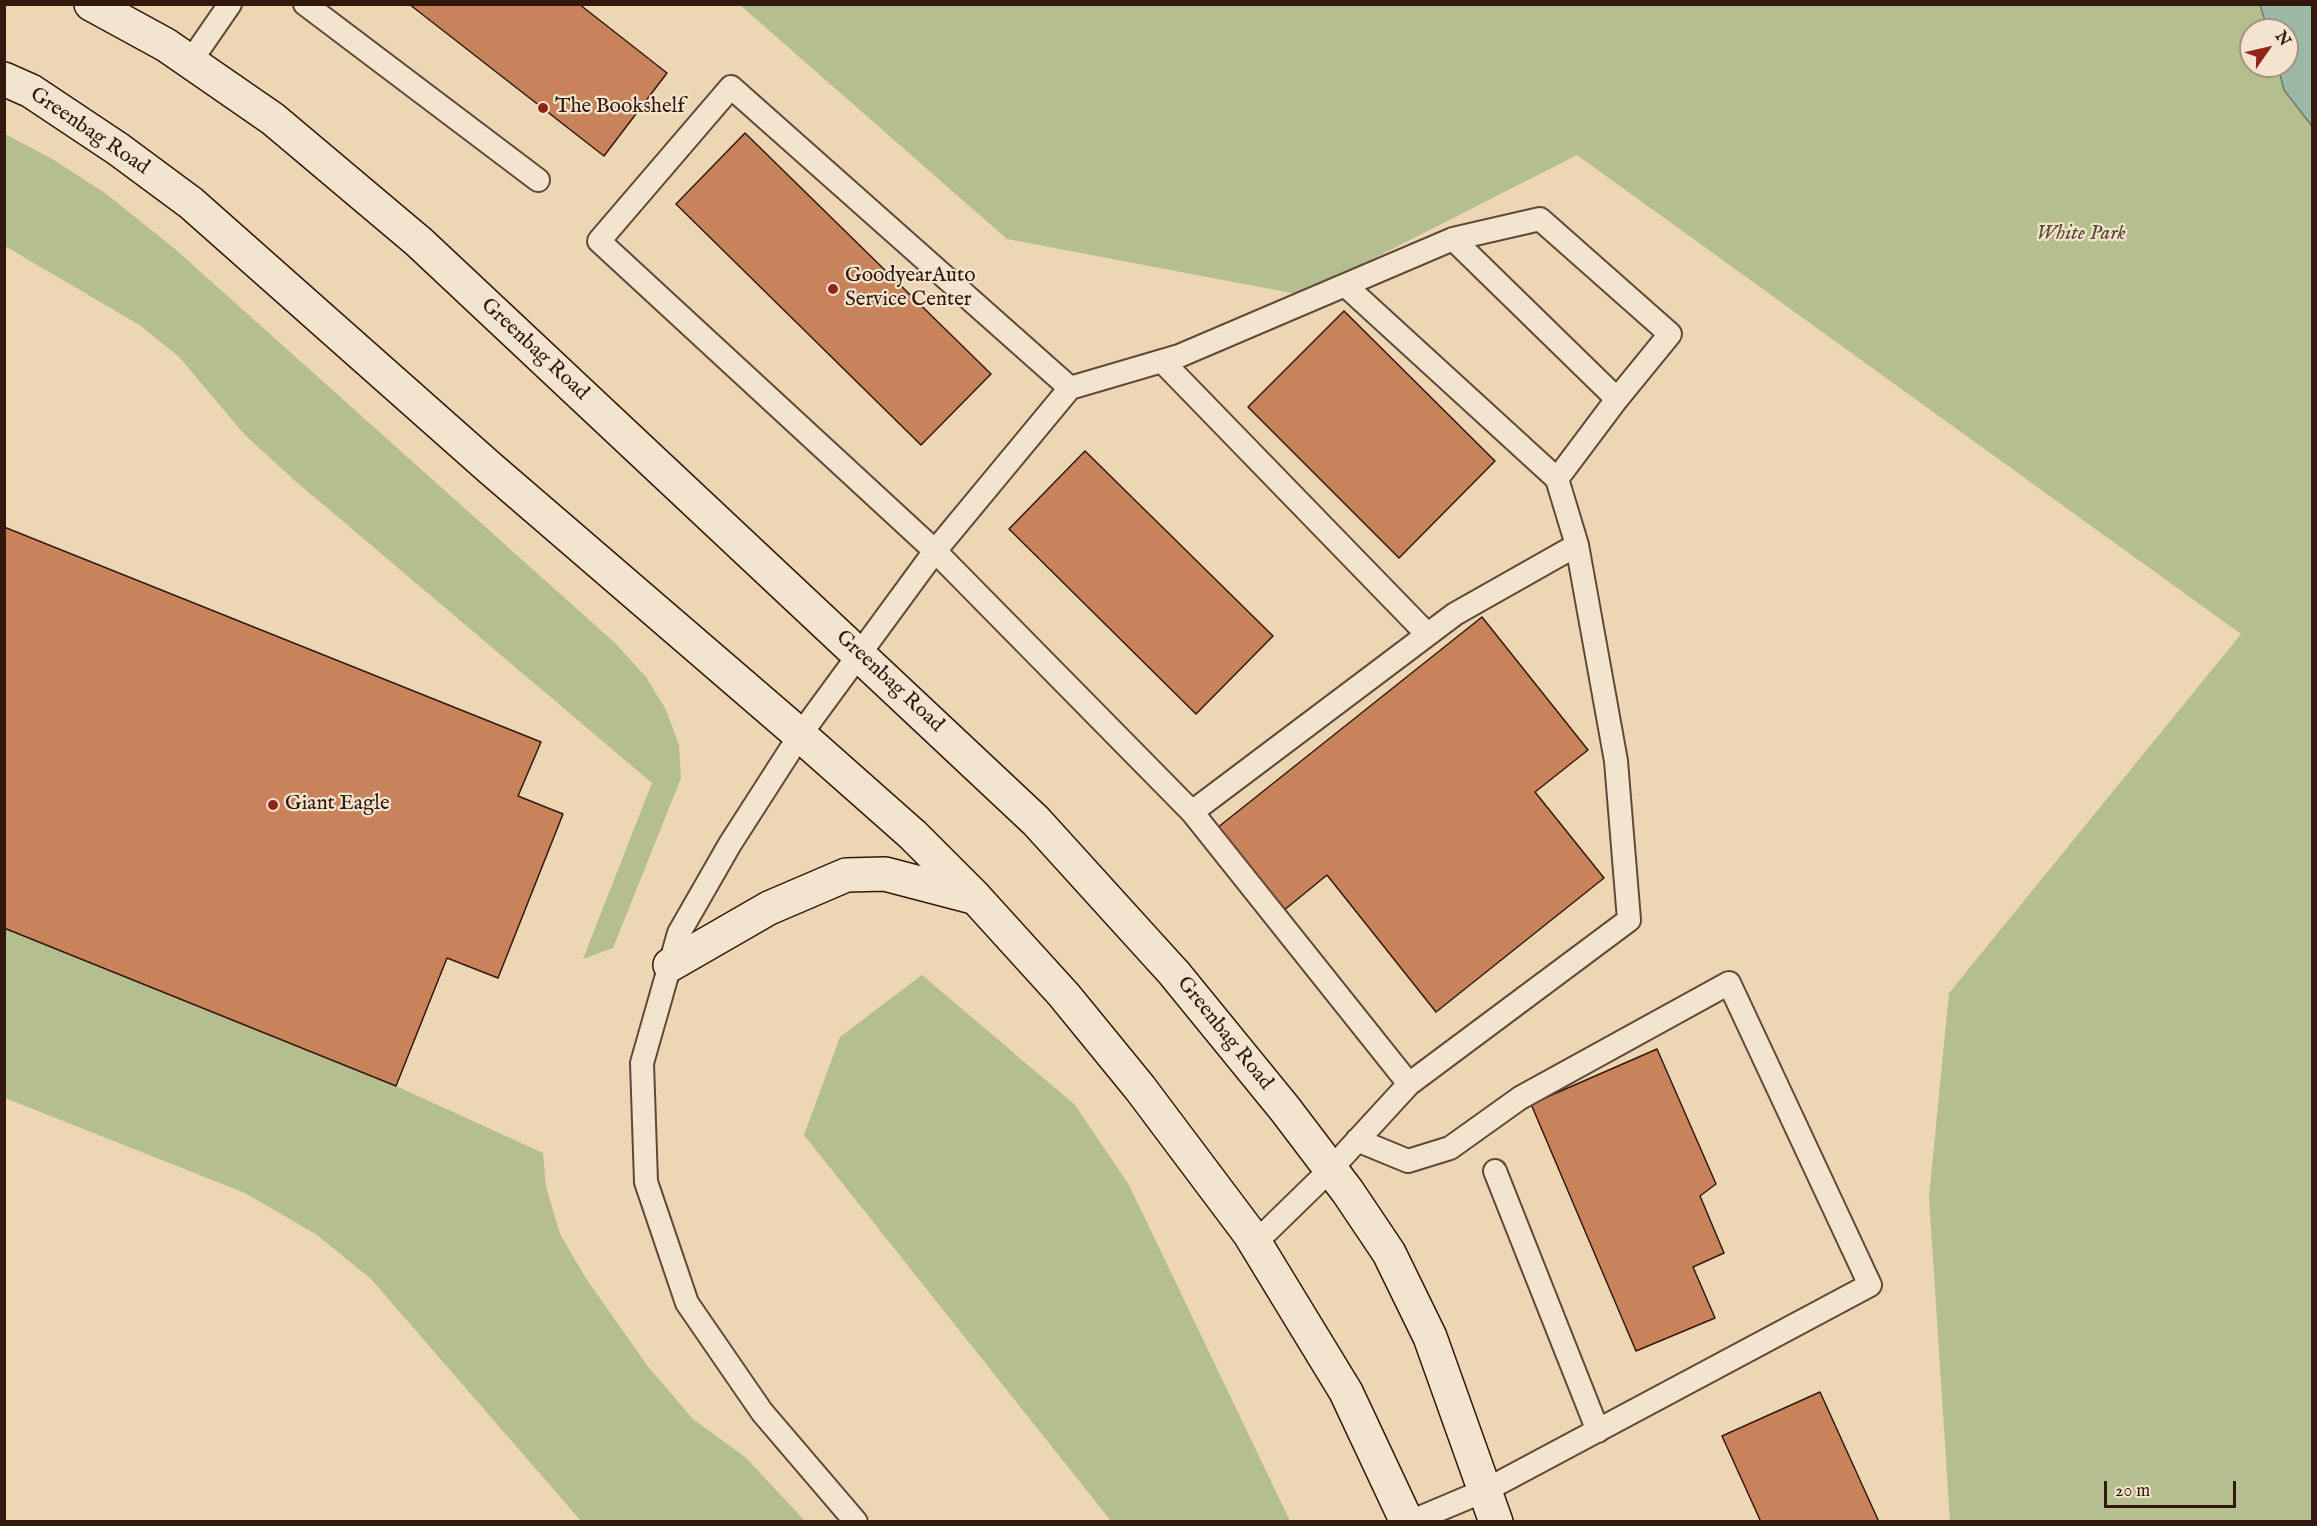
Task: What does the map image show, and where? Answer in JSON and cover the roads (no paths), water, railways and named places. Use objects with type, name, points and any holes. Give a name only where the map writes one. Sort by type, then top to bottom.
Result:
[{"type":"main road","name":"Greenbag Road","points":[[91,4],[166,45],[273,119],[419,243],[1036,821],[1174,973],[1285,1109],[1331,1169],[1389,1253],[1430,1337],[1496,1521]]},
{"type":"main road","name":"Greenbag Road","points":[[4,79],[31,91],[118,149],[191,203],[490,468],[913,835],[975,897],[1064,995],[1132,1079],[1256,1244],[1346,1392],[1409,1521]]},
{"type":"main road","points":[[670,965],[769,908],[846,875],[885,874],[975,897]]},
{"type":"lane","points":[[190,62],[230,4]]},
{"type":"lane","points":[[305,4],[538,180]]},
{"type":"lane","points":[[1070,388],[731,87],[599,241],[935,551],[1192,812],[1409,1084]]},
{"type":"lane","points":[[856,1521],[762,1412],[687,1303],[646,1182],[642,1063],[679,933],[730,844],[800,735],[935,551],[1070,388],[1179,356],[1453,239],[1540,219],[1670,334],[1617,399],[1557,479]]},
{"type":"lane","points":[[1453,239],[1617,399]]},
{"type":"lane","points":[[1256,1244],[1331,1169],[1409,1084],[1629,920],[1616,761],[1577,545],[1557,479],[1346,286]]},
{"type":"lane","points":[[1162,361],[1427,634]]},
{"type":"lane","points":[[1192,812],[1455,614],[1577,545]]},
{"type":"lane","points":[[1357,1140],[1408,1161],[1450,1148],[1520,1098],[1729,983],[1870,1285],[1486,1490],[1409,1521]]},
{"type":"lane","points":[[1495,1172],[1598,1431]]},
{"type":"place","name":"The Bookshelf","points":[[543,108]]},
{"type":"place","name":"GoodyearAuto Service Center","points":[[833,289]]},
{"type":"place","name":"Giant Eagle","points":[[273,805]]},
{"type":"park label","name":"White Park","points":[[2081,235]]}]
